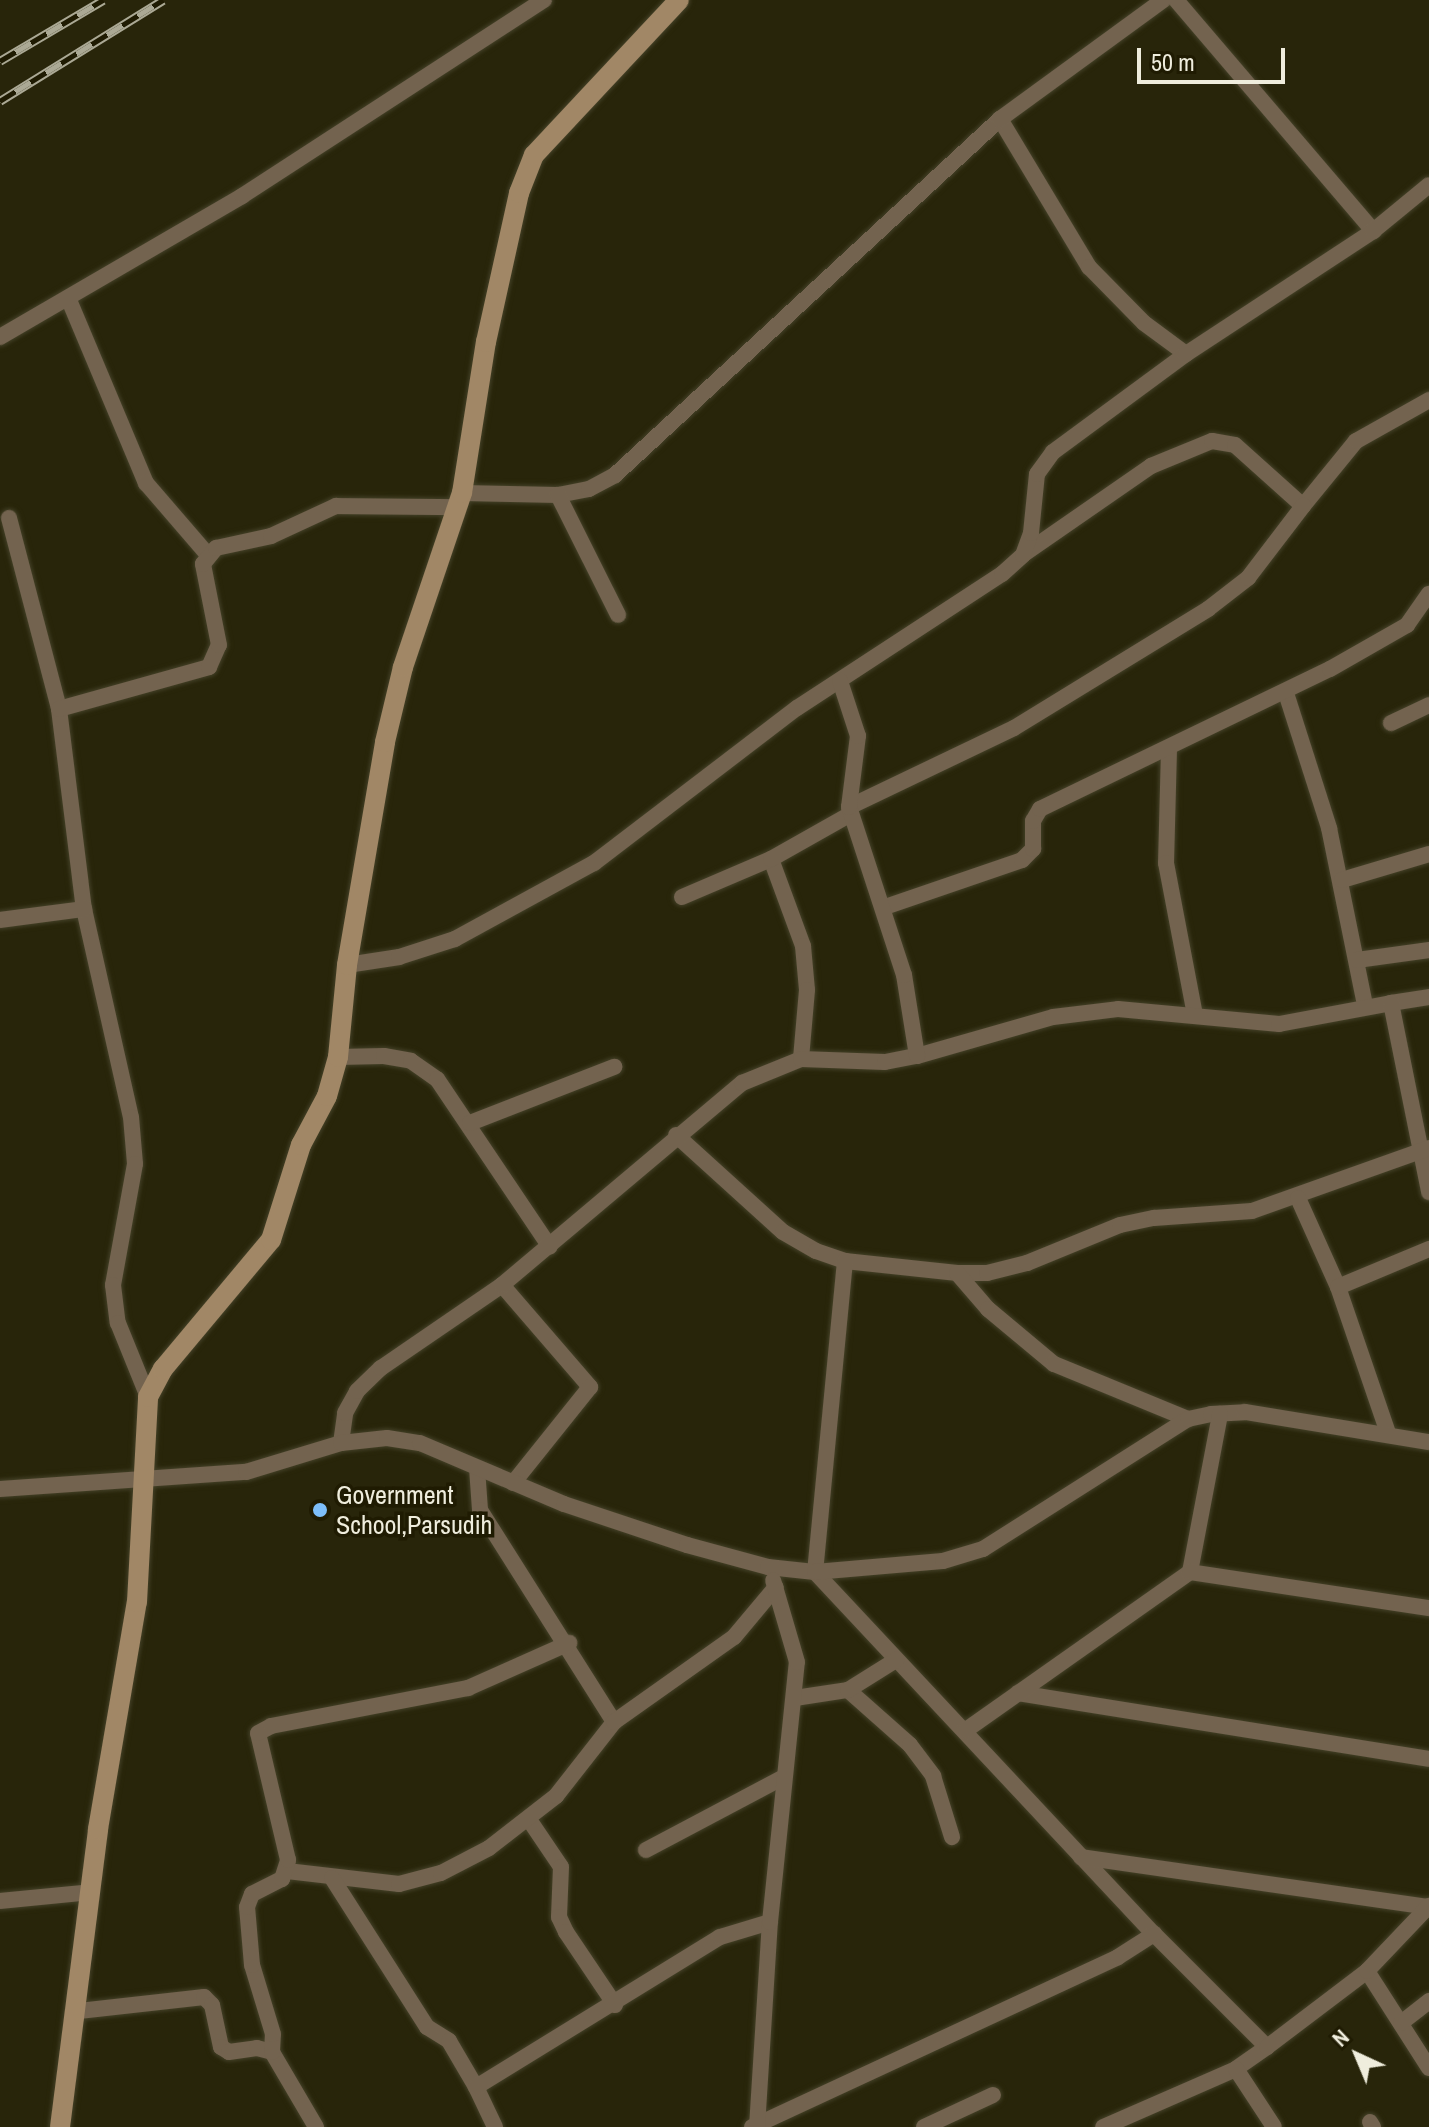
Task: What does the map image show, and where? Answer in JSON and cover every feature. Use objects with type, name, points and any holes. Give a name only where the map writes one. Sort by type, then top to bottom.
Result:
[{"type":"main road","points":[[60,2127],[79,2011],[91,1892],[137,1602],[148,1397],[163,1369],[271,1240],[301,1145],[327,1096],[338,1057],[347,965],[403,667],[460,500],[486,342],[519,193],[534,155],[679,0]]},
{"type":"street","points":[[0,337],[69,300],[242,196],[544,0]]},
{"type":"street","points":[[207,554],[271,536],[336,506],[558,495],[589,489],[646,449],[1000,119],[1163,0]]},
{"type":"street","points":[[1176,0],[1373,231]]},
{"type":"street","points":[[1000,119],[1089,267],[1144,323],[1186,354]]},
{"type":"street","points":[[1023,555],[1031,533],[1037,474],[1053,452],[1186,354],[1373,231],[1429,185]]},
{"type":"street","points":[[69,300],[146,483],[207,554]]},
{"type":"street","points":[[682,897],[771,859],[850,811],[1028,720],[1208,609],[1248,578],[1356,441],[1427,406]]},
{"type":"street","points":[[347,965],[399,957],[455,939],[525,904],[594,863],[735,752],[974,594],[1023,555],[1151,466],[1212,441],[1235,445],[1303,506]]},
{"type":"street","points":[[558,495],[618,615]]},
{"type":"street","points":[[9,518],[59,709],[84,909],[131,1117],[135,1164],[116,1255],[118,1323],[148,1397]]},
{"type":"street","points":[[59,709],[209,667],[219,645],[203,573],[207,554]]},
{"type":"street","points":[[885,907],[1022,860],[1033,849],[1033,821],[1040,809],[1286,693],[1394,634],[1417,614],[1429,594]]},
{"type":"street","points":[[840,681],[858,736],[850,811],[885,907],[917,1056]]},
{"type":"street","points":[[1286,693],[1342,880],[1365,1005]]},
{"type":"street","points":[[1391,723],[1429,705]]},
{"type":"street","points":[[1169,749],[1166,863],[1195,1015]]},
{"type":"street","points":[[1342,880],[1429,854]]},
{"type":"street","points":[[771,859],[803,946],[807,990],[801,1059]]},
{"type":"street","points":[[0,920],[84,909]]},
{"type":"street","points":[[1357,960],[1429,950]]},
{"type":"street","points":[[341,1443],[345,1413],[357,1391],[423,1337],[502,1285],[550,1247],[676,1135],[742,1083],[801,1059],[885,1062],[917,1056],[1053,1017],[1118,1009],[1279,1024],[1365,1005],[1429,997]]},
{"type":"street","points":[[1391,1003],[1423,1149],[1429,1192]]},
{"type":"street","points":[[338,1057],[384,1056],[411,1061],[437,1079],[470,1123],[550,1247]]},
{"type":"street","points":[[470,1123],[614,1067]]},
{"type":"street","points":[[676,1135],[783,1232],[845,1261],[957,1273],[987,1273],[1027,1263],[1120,1225],[1154,1218],[1208,1218],[1298,1198],[1423,1149]]},
{"type":"street","points":[[1298,1198],[1338,1287],[1388,1433]]},
{"type":"street","points":[[1338,1287],[1429,1249]]},
{"type":"street","points":[[845,1261],[815,1572],[1154,1934],[1267,2047]]},
{"type":"street","points":[[957,1273],[988,1309],[1054,1364],[1188,1419]]},
{"type":"street","points":[[502,1285],[590,1387],[513,1483]]},
{"type":"street","points":[[0,1489],[141,1483],[246,1472],[341,1443],[387,1438],[420,1443],[590,1513],[768,1567],[815,1572],[943,1561],[983,1549],[1188,1419],[1245,1412],[1429,1442]]},
{"type":"street","points":[[1190,1572],[1220,1414]]},
{"type":"street","points":[[477,1468],[480,1510],[569,1643],[614,1722]]},
{"type":"street","points":[[768,1567],[797,1662],[770,1922],[755,2126],[1106,1963],[1154,1934]]},
{"type":"street","points":[[966,1730],[1190,1572],[1429,1608]]},
{"type":"street","points":[[287,1871],[399,1884],[441,1873],[530,1821],[571,1778],[614,1722],[734,1637],[776,1587]]},
{"type":"street","points":[[316,2127],[272,2052],[273,2034],[252,1965],[247,1907],[252,1894],[282,1879],[287,1871],[256,1740],[263,1729],[468,1688],[569,1643]]},
{"type":"street","points":[[795,1698],[848,1690],[896,1660]]},
{"type":"street","points":[[848,1690],[910,1745],[933,1776],[952,1837]]},
{"type":"street","points":[[1018,1693],[1429,1759]]},
{"type":"street","points":[[646,1850],[784,1777]]},
{"type":"street","points":[[530,1821],[561,1867],[559,1917],[615,2005]]},
{"type":"street","points":[[1081,1857],[1428,1907]]},
{"type":"street","points":[[332,1878],[427,2027],[449,2041],[495,2127]]},
{"type":"street","points":[[0,1901],[91,1892]]},
{"type":"street","points":[[1103,2127],[1236,2069],[1367,1971],[1428,1907]]},
{"type":"street","points":[[476,2087],[615,2005],[720,1937],[770,1922]]},
{"type":"street","points":[[1367,1971],[1429,2068]]},
{"type":"street","points":[[79,2011],[204,1997],[212,2005],[225,2051],[272,2052]]},
{"type":"street","points":[[1401,2023],[1429,2001]]},
{"type":"street","points":[[1236,2069],[1274,2127]]},
{"type":"street","points":[[924,2127],[993,2095]]},
{"type":"railway","points":[[0,61],[103,0]]},
{"type":"railway","points":[[0,101],[163,0]]},
{"type":"place","name":"Government School,Parsudih","points":[[320,1510]]}]
